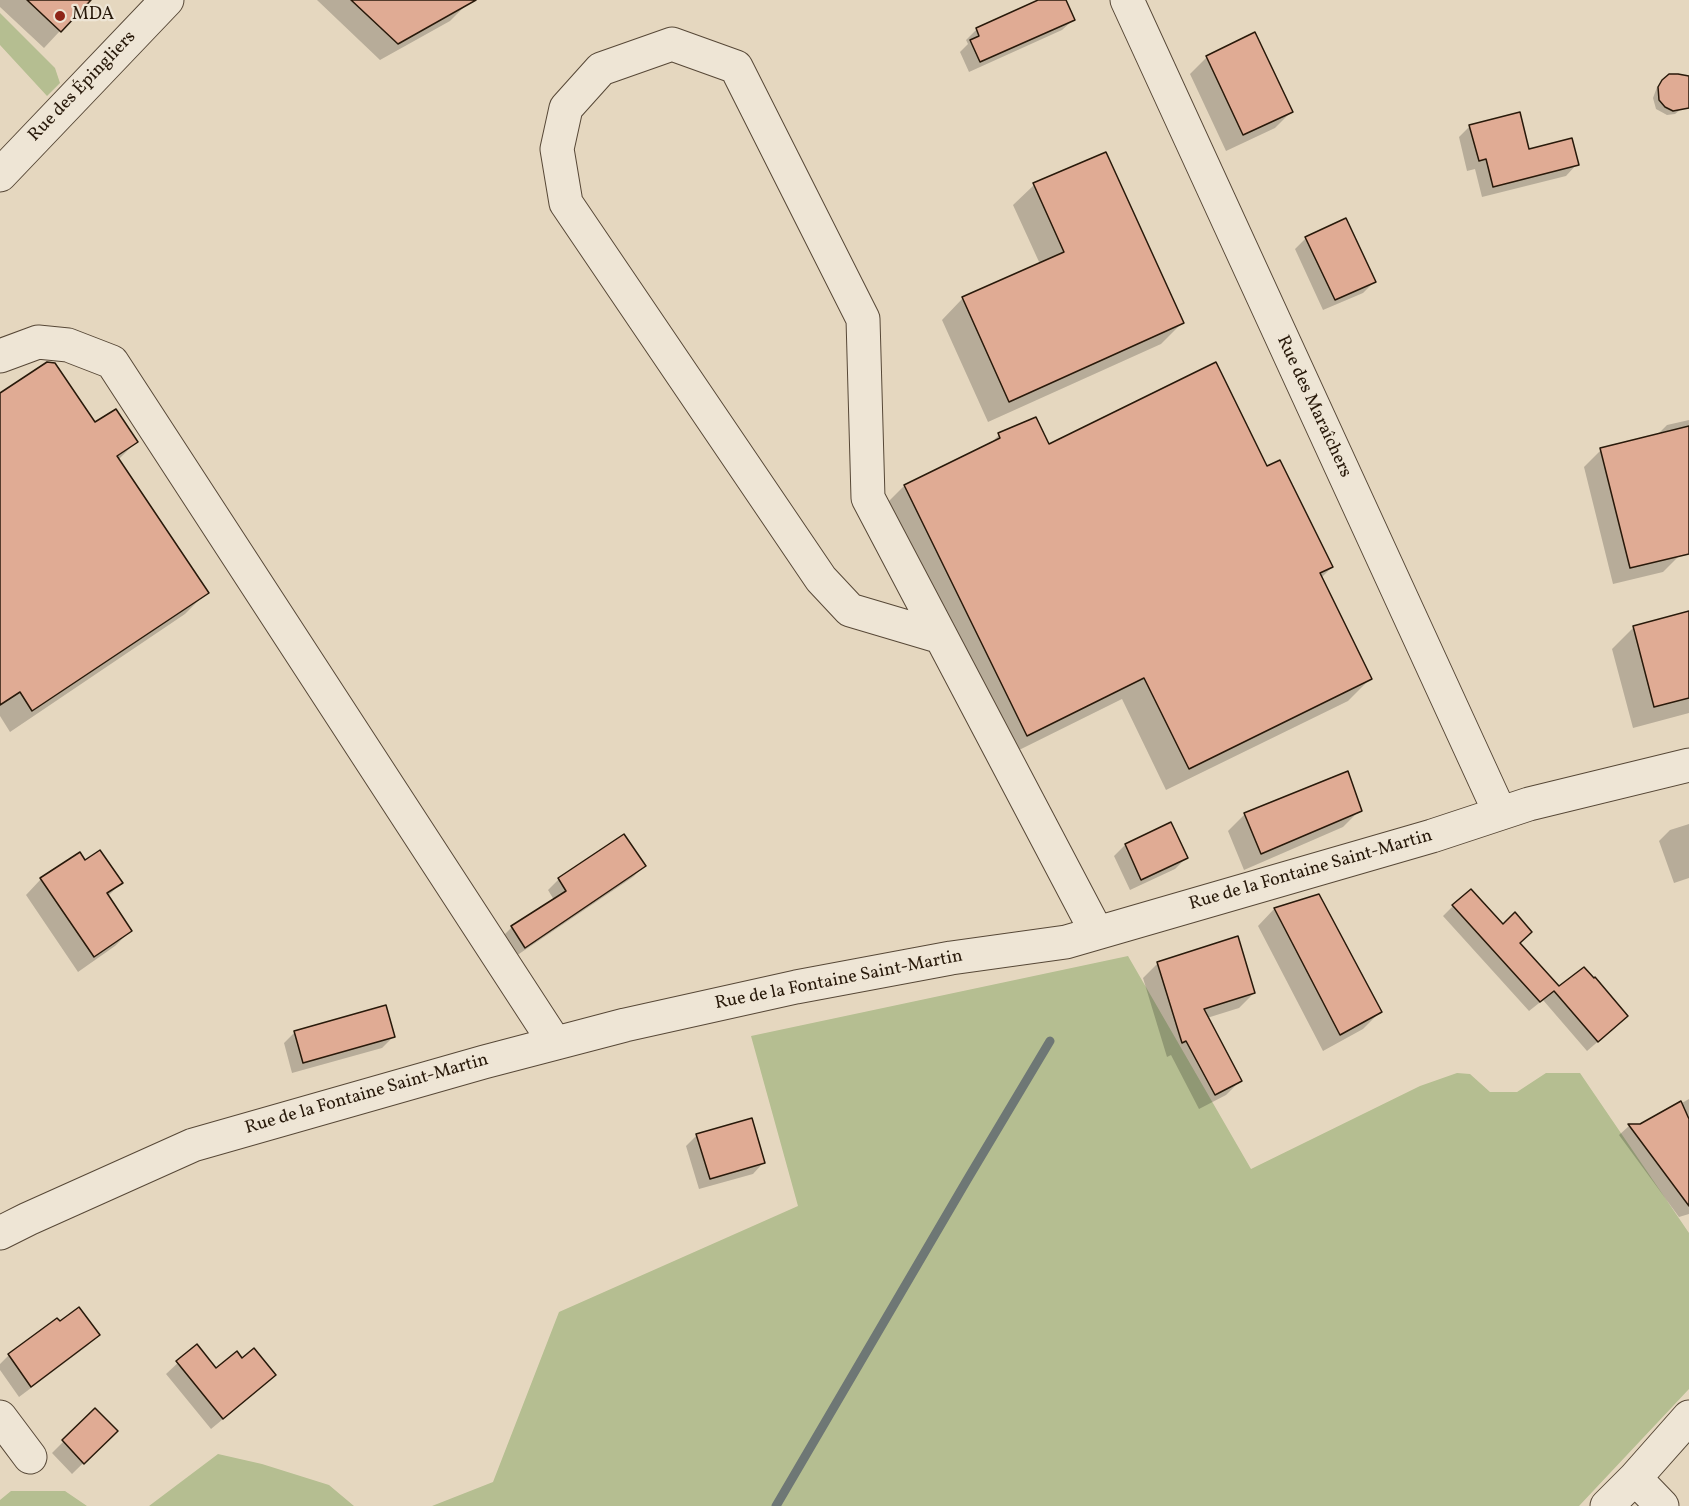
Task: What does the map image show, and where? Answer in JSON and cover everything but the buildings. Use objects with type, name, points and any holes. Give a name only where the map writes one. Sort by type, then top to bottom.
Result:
[{"type":"street","name":"Rue des Épingliers","points":[[0,175],[167,0]]},
{"type":"street","name":"Rue des Maraîchers","points":[[1127,0],[1500,813]]},
{"type":"street","points":[[941,637],[850,610],[821,579],[566,203],[557,149],[566,108],[601,69],[672,45],[736,67],[863,319],[868,498],[1097,933]]},
{"type":"street","points":[[0,356],[38,342],[68,345],[112,362],[555,1043]]},
{"type":"street","name":"Rue de la Fontaine Saint-Martin","points":[[0,1233],[28,1218],[193,1145],[462,1068],[625,1025],[796,987],[951,958],[1066,942],[1432,836],[1529,804],[1689,765]]},
{"type":"street","points":[[0,1417],[30,1457]]},
{"type":"street","points":[[1607,1506],[1689,1418]]},
{"type":"street","points":[[1635,1478],[1662,1506]]},
{"type":"green space","points":[[0,13],[55,68],[60,83],[47,96],[0,45]]},
{"type":"green space","points":[[1128,956],[1251,1169],[1420,1086],[1457,1073],[1470,1074],[1490,1092],[1517,1092],[1546,1073],[1580,1073],[1689,1233],[1689,1389],[1579,1506],[432,1506],[493,1482],[559,1312],[798,1206],[751,1036]]},
{"type":"green space","points":[[218,1454],[262,1464],[329,1485],[354,1506],[149,1506]]},
{"type":"green space","points":[[11,1491],[65,1491],[87,1506],[0,1506],[0,1500]]},
{"type":"waterway","points":[[776,1506],[1050,1041]]},
{"type":"place","name":"MDA","points":[[60,16]]}]
